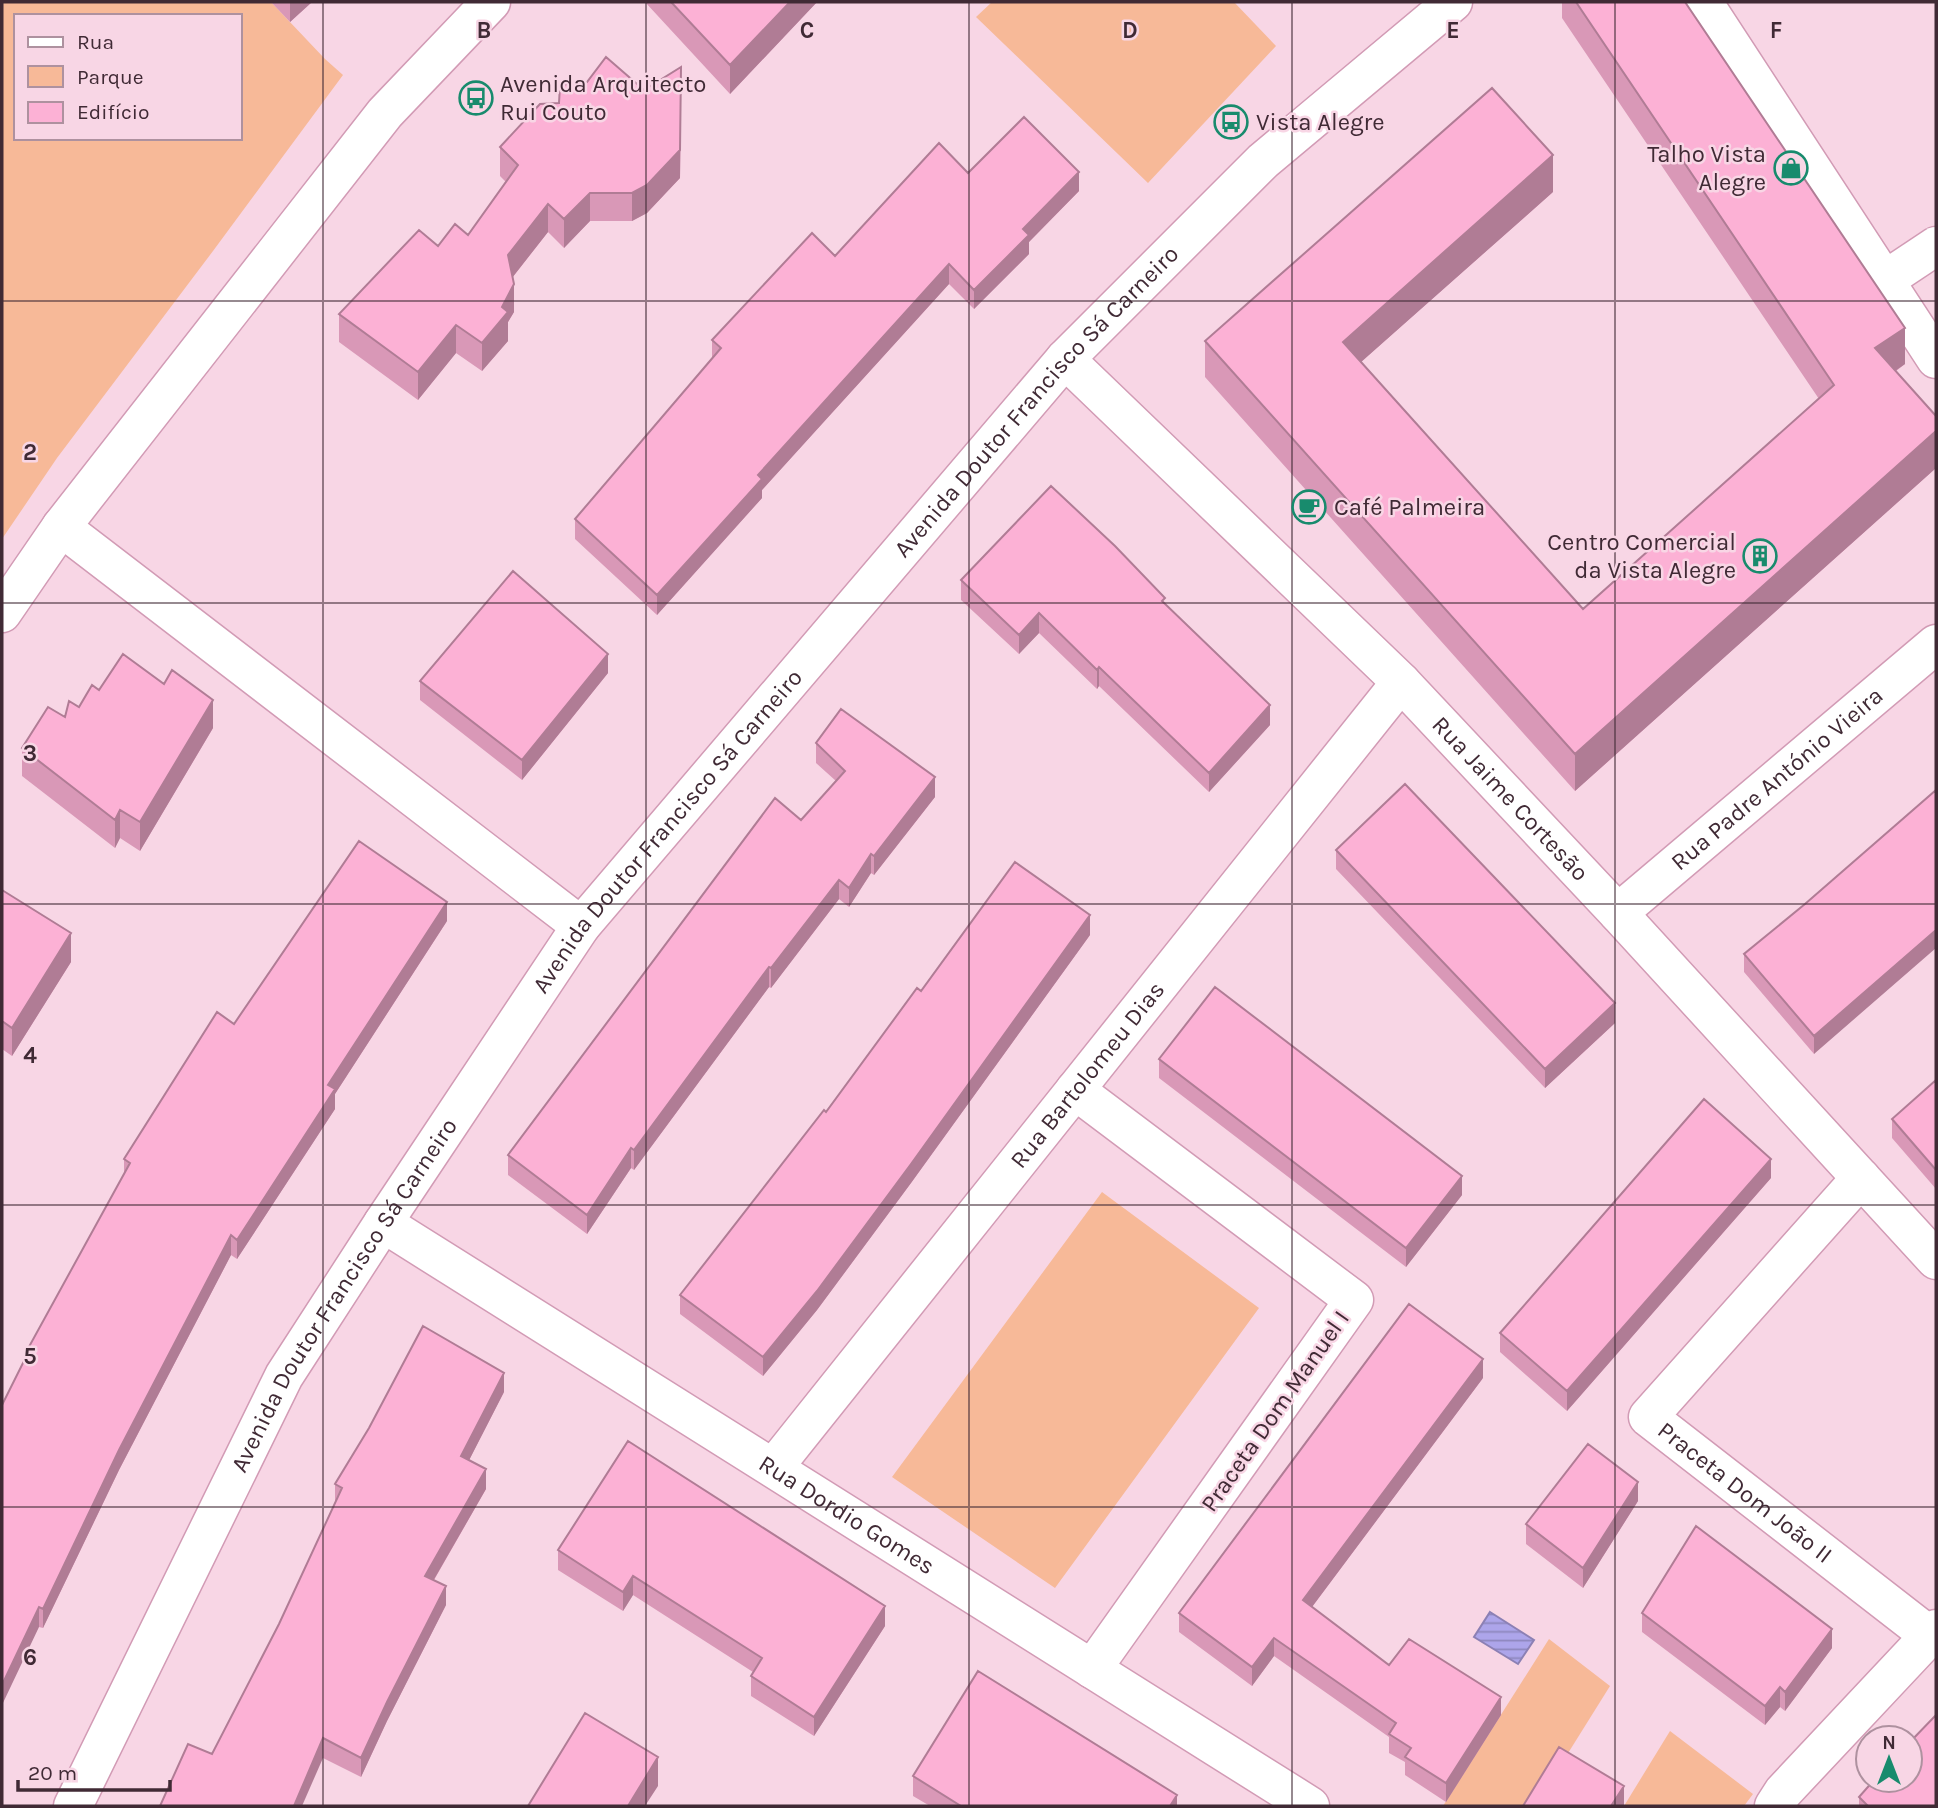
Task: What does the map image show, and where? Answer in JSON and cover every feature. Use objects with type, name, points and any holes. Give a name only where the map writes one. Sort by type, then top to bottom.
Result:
[{"type":"street","points":[[2,613],[61,527],[385,113],[491,2]]},
{"type":"street","name":"Avenida Doutor Francisco Sá Carneiro","points":[[73,1806],[284,1376],[581,926],[1065,359],[1263,161],[1453,2]]},
{"type":"street","points":[[1703,2],[1936,359]]},
{"type":"street","points":[[1885,280],[1936,246]]},
{"type":"street","name":"Rua Jaime Cortesão","points":[[1065,359],[1401,682],[1618,913],[1936,1261]]},
{"type":"street","points":[[61,527],[581,926]]},
{"type":"street","name":"Rua Padre António Vieira","points":[[1618,913],[1936,644]]},
{"type":"street","name":"Rua Bartolomeu Dias","points":[[774,1468],[1401,682]]},
{"type":"street","name":"Praceta Dom Manuel I","points":[[1075,1090],[1354,1300],[1092,1669]]},
{"type":"street","name":"Praceta Dom João II","points":[[1861,1178],[1648,1417],[1933,1632]]},
{"type":"street","name":"Rua Dordio Gomes","points":[[383,1223],[1310,1806]]},
{"type":"street","points":[[1774,1806],[1783,1792],[1933,1632]]},
{"type":"green space","points":[[2,2],[271,2],[343,75],[57,458],[2,539]]},
{"type":"green space","points":[[992,2],[1234,2],[1276,46],[1148,183],[976,17]]},
{"type":"green space","points":[[1102,1192],[1259,1308],[1055,1588],[892,1477]]},
{"type":"green space","points":[[1549,1639],[1610,1686],[1535,1806],[1443,1806]]},
{"type":"green space","points":[[1670,1731],[1753,1794],[1744,1806],[1624,1806]]},
{"type":"shaded area","points":[[1490,1612],[1534,1640],[1518,1664],[1474,1637]]},
{"type":"building","points":[[671,2],[790,2],[730,65]]},
{"type":"building","points":[[1576,2],[1685,2],[1905,328],[1875,348],[1936,416],[1936,431],[1575,754],[1205,341],[1492,88],[1553,155],[1343,342],[1583,609],[1834,385]]},
{"type":"building","points":[[606,57],[644,90],[681,67],[680,150],[647,185],[632,193],[590,193],[564,219],[548,204],[508,255],[514,284],[502,307],[508,312],[482,343],[456,325],[418,372],[339,314],[419,230],[438,246],[455,224],[468,235],[518,165],[500,147],[540,104],[559,103],[560,85],[587,82]]},
{"type":"building","points":[[1024,117],[1079,172],[1023,229],[1029,235],[974,290],[949,264],[758,475],[762,479],[657,595],[575,519],[721,348],[712,340],[812,233],[835,256],[939,143],[968,173]]},
{"type":"building","points":[[1051,486],[1115,546],[1165,598],[1162,601],[1270,705],[1209,773],[1039,613],[1019,635],[961,580]]},
{"type":"building","points":[[513,571],[608,654],[522,760],[420,681]]},
{"type":"building","points":[[123,654],[164,684],[172,670],[213,700],[140,822],[120,810],[115,820],[22,748],[48,707],[65,717],[69,701],[79,707],[92,685],[99,690]]},
{"type":"building","points":[[841,709],[935,777],[874,856],[871,854],[849,888],[839,880],[771,968],[769,967],[634,1150],[631,1148],[587,1215],[508,1155],[775,798],[801,820],[845,771],[816,743]]},
{"type":"building","points":[[1405,784],[1615,1003],[1545,1069],[1336,850]]},
{"type":"building","points":[[1936,790],[1936,930],[1814,1036],[1744,954]]},
{"type":"building","points":[[359,841],[447,902],[328,1085],[335,1089],[237,1240],[231,1235],[119,1450],[43,1609],[39,1607],[2,1685],[2,1405],[27,1355],[25,1354],[130,1163],[124,1159],[217,1012],[234,1024]]},
{"type":"building","points":[[1015,862],[1090,915],[911,1164],[817,1291],[763,1357],[680,1295],[824,1110],[826,1112],[917,988],[921,991]]},
{"type":"building","points":[[2,890],[71,933],[12,1028],[2,1021]]},
{"type":"building","points":[[1215,987],[1462,1176],[1406,1248],[1159,1059]]},
{"type":"building","points":[[1936,1080],[1936,1170],[1892,1119]]},
{"type":"building","points":[[1704,1099],[1771,1159],[1567,1391],[1500,1333]]},
{"type":"building","points":[[1409,1304],[1483,1359],[1303,1600],[1389,1665],[1409,1639],[1501,1697],[1446,1783],[1405,1757],[1411,1748],[1389,1734],[1396,1723],[1274,1638],[1252,1667],[1179,1613]]},
{"type":"building","points":[[423,1326],[504,1373],[461,1456],[486,1469],[425,1576],[446,1586],[361,1758],[323,1738],[294,1806],[160,1806],[188,1744],[212,1754],[279,1624],[342,1488],[335,1484],[369,1428]]},
{"type":"building","points":[[628,1441],[885,1606],[814,1717],[751,1676],[762,1658],[633,1576],[623,1592],[558,1550]]},
{"type":"building","points":[[1588,1444],[1638,1482],[1583,1568],[1526,1524]]},
{"type":"building","points":[[1696,1526],[1832,1629],[1785,1692],[1780,1687],[1765,1706],[1642,1613]]},
{"type":"building","points":[[978,1671],[1177,1795],[1170,1806],[961,1806],[913,1776]]},
{"type":"building","points":[[585,1713],[658,1757],[628,1806],[528,1806]]},
{"type":"building","points":[[1936,1715],[1936,1806],[1868,1806],[1859,1797],[1862,1794],[1924,1794],[1924,1727]]},
{"type":"building","points":[[1559,1747],[1624,1786],[1611,1806],[1523,1806]]},
{"type":"place","name":"Avenida Arquitecto Rui Couto","points":[[476,98]]},
{"type":"place","name":"Vista Alegre","points":[[1231,122]]},
{"type":"place","name":"Talho Vista Alegre","points":[[1791,168]]},
{"type":"place","name":"Café Palmeira","points":[[1309,507]]},
{"type":"place","name":"Centro Comercial da Vista Alegre","points":[[1760,556]]}]
